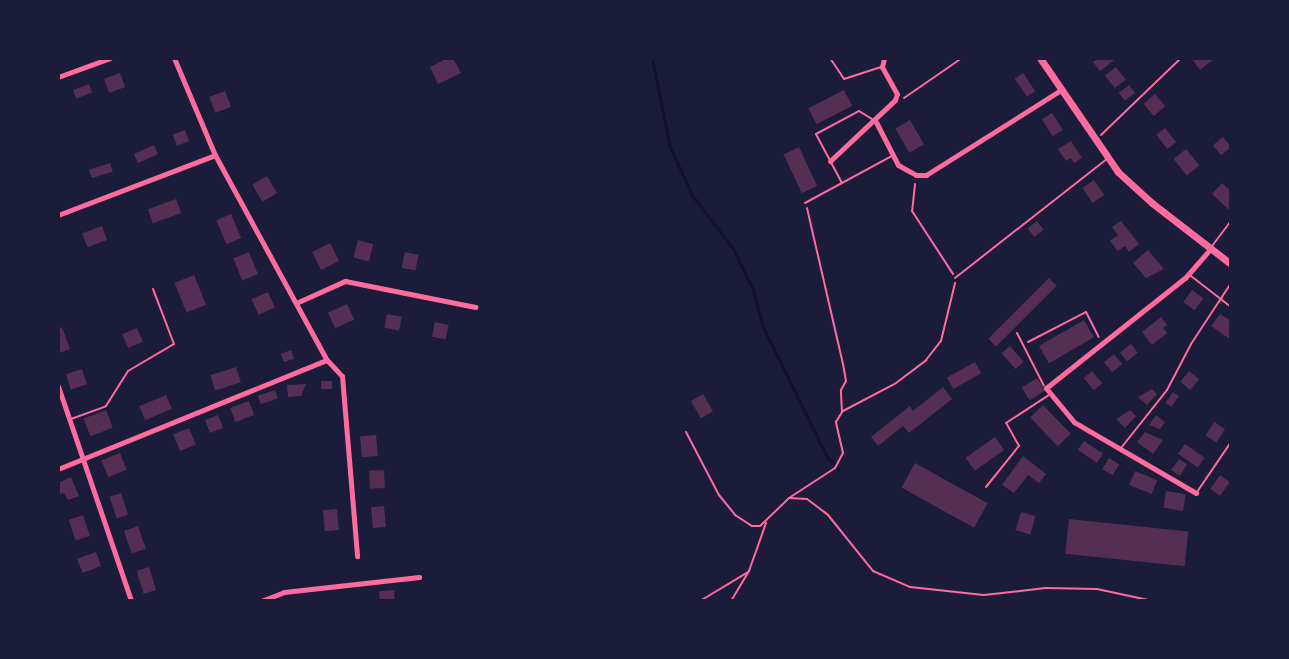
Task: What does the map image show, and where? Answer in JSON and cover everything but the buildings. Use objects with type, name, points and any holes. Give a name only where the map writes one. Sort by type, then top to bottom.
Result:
[{"type":"main road","points":[[1040,58],[1099,138],[1108,158],[1138,191],[1231,264]]},
{"type":"street","points":[[58,77],[110,58]]},
{"type":"street","points":[[174,58],[215,155],[327,360],[342,376],[357,556]]},
{"type":"street","points":[[830,161],[876,122],[895,100],[897,94],[882,67],[884,58]]},
{"type":"street","points":[[876,122],[898,165],[916,175],[934,172],[1061,90]]},
{"type":"street","points":[[58,215],[215,155]]},
{"type":"street","points":[[1196,493],[1119,451],[1074,422],[1048,391],[1189,275],[1211,248]]},
{"type":"street","points":[[296,303],[345,281],[475,307]]},
{"type":"street","points":[[58,469],[327,360]]},
{"type":"street","points":[[58,386],[131,601]]},
{"type":"street","points":[[261,601],[284,592],[419,577]]},
{"type":"lane","points":[[830,58],[844,79],[882,67]]},
{"type":"lane","points":[[842,183],[816,134],[859,111],[876,122]]},
{"type":"lane","points":[[805,203],[893,155]]},
{"type":"lane","points":[[955,278],[1108,158]]},
{"type":"lane","points":[[1211,248],[1231,221]]},
{"type":"lane","points":[[1189,275],[1231,307]]},
{"type":"lane","points":[[1119,451],[1167,390],[1231,283]]},
{"type":"lane","points":[[70,420],[106,406],[128,371],[174,344],[153,289]]},
{"type":"lane","points":[[986,487],[1019,446],[1006,423],[1048,391],[1017,333]]},
{"type":"lane","points":[[1196,493],[1231,442]]},
{"type":"path","points":[[895,100],[962,58]]},
{"type":"path","points":[[1099,138],[1181,58]]},
{"type":"path","points":[[1098,128],[1099,138]]},
{"type":"path","points":[[1099,138],[1107,142]]},
{"type":"path","points":[[731,601],[749,571],[766,522],[789,498],[835,468],[839,462],[843,453],[836,422],[842,412],[896,383],[926,360],[941,341],[955,278],[912,211],[916,175]]},
{"type":"path","points":[[805,203],[843,364],[846,381],[840,400],[842,412]]},
{"type":"path","points":[[1023,345],[1086,312],[1103,343]]},
{"type":"path","points":[[686,432],[719,495],[735,515],[752,526],[766,522]]},
{"type":"path","points":[[789,498],[818,504],[873,571],[910,587],[984,595],[1046,588],[1097,589],[1153,601]]},
{"type":"path","points":[[700,601],[749,571]]},
{"type":"waterway","points":[[652,58],[670,147],[692,195],[734,250],[753,290],[763,327],[827,457],[838,467]]}]
